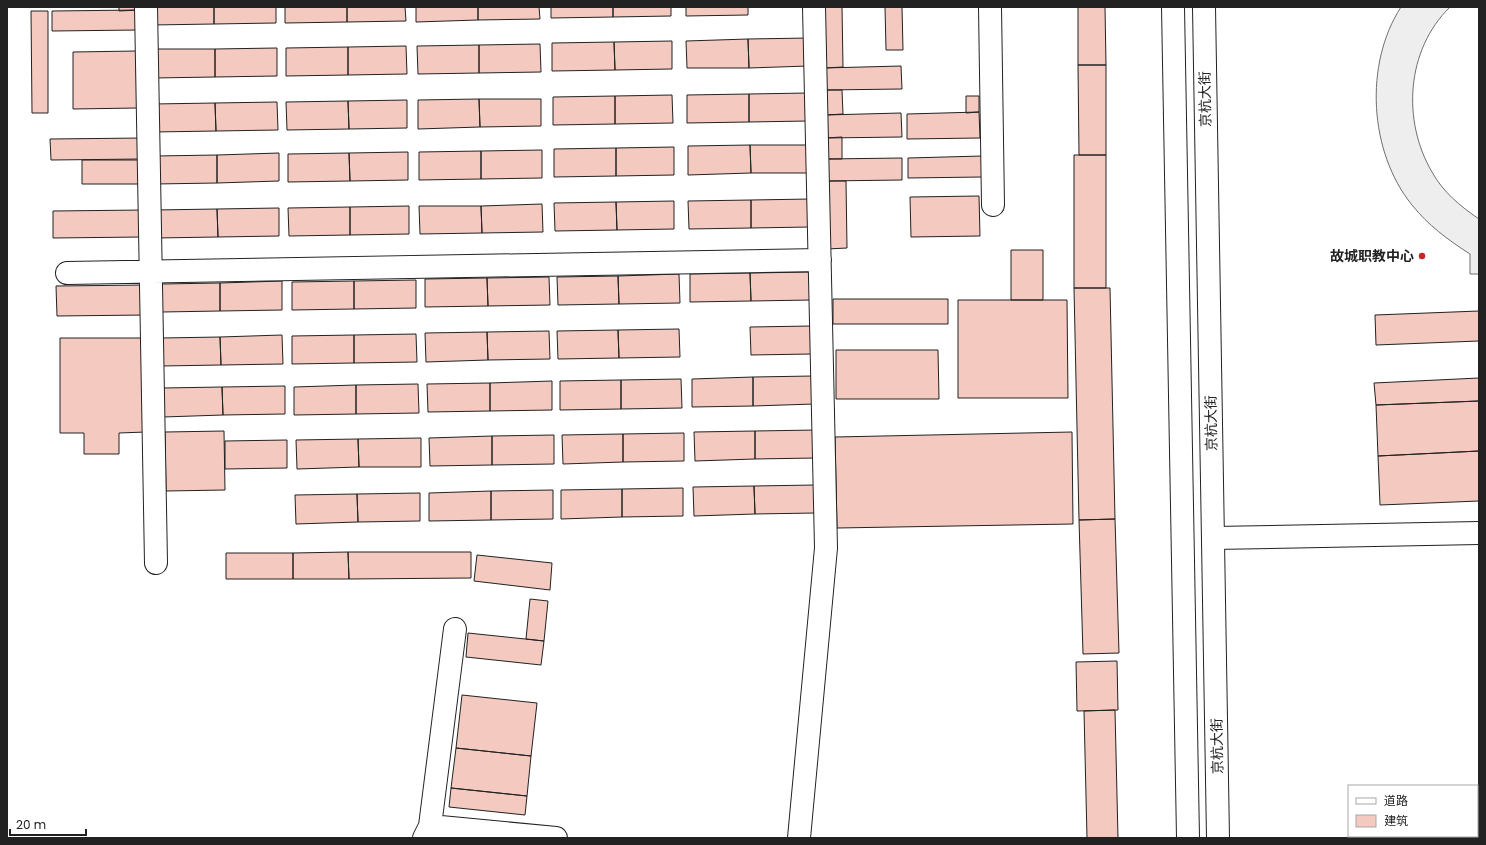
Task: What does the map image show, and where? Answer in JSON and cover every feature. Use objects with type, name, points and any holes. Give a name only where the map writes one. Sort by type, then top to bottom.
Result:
[{"type":"street","points":[[146,7],[156,563]]},
{"type":"street","points":[[799,838],[826,548],[814,7]]},
{"type":"street","points":[[990,7],[994,205]]},
{"type":"street","points":[[1173,7],[1188,838]]},
{"type":"street","name":"京杭大街","points":[[1204,7],[1218,838]]},
{"type":"street","points":[[67,273],[820,260]]},
{"type":"street","points":[[1213,538],[1479,533]]},
{"type":"street","points":[[455,629],[427,832],[556,838]]},
{"type":"shaded area","points":[[1401,7],[1450,7],[1435,24],[1424,44],[1417,65],[1413,86],[1413,109],[1416,131],[1422,152],[1436,179],[1452,198],[1479,219],[1479,274],[1470,274],[1470,254],[1439,232],[1412,205],[1398,184],[1387,160],[1380,134],[1376,108],[1377,81],[1381,55],[1389,30]]},
{"type":"building","points":[[119,7],[139,7],[139,10],[119,11]]},
{"type":"building","points":[[152,7],[214,7],[214,24],[152,25]]},
{"type":"building","points":[[214,7],[276,7],[276,23],[214,24]]},
{"type":"building","points":[[285,7],[347,7],[347,22],[285,23]]},
{"type":"building","points":[[347,7],[405,7],[406,21],[347,22]]},
{"type":"building","points":[[416,7],[478,7],[478,20],[416,22]]},
{"type":"building","points":[[478,7],[539,7],[540,19],[478,20]]},
{"type":"building","points":[[551,7],[613,7],[613,17],[551,18]]},
{"type":"building","points":[[613,7],[671,7],[671,16],[613,17]]},
{"type":"building","points":[[686,7],[748,7],[748,15],[686,16]]},
{"type":"building","points":[[823,7],[842,7],[843,67],[824,68]]},
{"type":"building","points":[[885,7],[902,7],[903,50],[886,50]]},
{"type":"building","points":[[1078,7],[1105,7],[1106,65],[1078,65]]},
{"type":"building","points":[[139,10],[139,30],[52,31],[52,11]]},
{"type":"building","points":[[31,11],[48,11],[48,113],[32,113]]},
{"type":"building","points":[[808,38],[808,66],[749,68],[748,39]]},
{"type":"building","points":[[748,39],[749,68],[687,68],[686,41]]},
{"type":"building","points":[[672,41],[672,69],[615,70],[614,42]]},
{"type":"building","points":[[614,42],[615,70],[552,71],[552,43]]},
{"type":"building","points":[[540,44],[541,72],[479,73],[479,45]]},
{"type":"building","points":[[479,45],[479,73],[418,74],[417,46]]},
{"type":"building","points":[[406,46],[407,74],[348,75],[348,47]]},
{"type":"building","points":[[348,47],[348,75],[286,76],[286,48]]},
{"type":"building","points":[[277,48],[277,76],[215,77],[215,49]]},
{"type":"building","points":[[153,49],[215,49],[215,77],[153,78]]},
{"type":"building","points":[[136,51],[137,108],[73,109],[73,52]]},
{"type":"building","points":[[1078,65],[1106,65],[1106,155],[1079,155]]},
{"type":"building","points":[[901,66],[902,89],[825,90],[824,68]]},
{"type":"building","points":[[825,90],[842,90],[843,114],[825,115]]},
{"type":"building","points":[[808,93],[808,121],[749,122],[749,94]]},
{"type":"building","points":[[749,94],[749,122],[687,123],[687,95]]},
{"type":"building","points":[[672,95],[673,123],[615,124],[615,96]]},
{"type":"building","points":[[615,96],[615,124],[553,125],[553,97]]},
{"type":"building","points":[[966,96],[979,96],[979,112],[966,113]]},
{"type":"building","points":[[479,99],[480,127],[418,129],[418,100]]},
{"type":"building","points":[[479,99],[541,99],[541,126],[480,127]]},
{"type":"building","points":[[407,100],[407,128],[349,129],[348,101]]},
{"type":"building","points":[[348,101],[349,129],[287,130],[286,102]]},
{"type":"building","points":[[277,102],[278,130],[216,131],[215,103]]},
{"type":"building","points":[[215,103],[216,131],[154,132],[153,104]]},
{"type":"building","points":[[979,112],[980,138],[907,139],[907,114]]},
{"type":"building","points":[[901,113],[902,137],[825,138],[825,115]]},
{"type":"building","points":[[842,137],[842,159],[826,159],[825,138]]},
{"type":"building","points":[[142,138],[142,159],[51,160],[50,139]]},
{"type":"building","points":[[750,145],[809,145],[810,173],[751,173]]},
{"type":"building","points":[[750,145],[751,173],[688,175],[688,146]]},
{"type":"building","points":[[674,147],[674,175],[616,176],[616,148]]},
{"type":"building","points":[[616,148],[616,176],[554,177],[554,149]]},
{"type":"building","points":[[542,150],[542,178],[481,179],[481,151]]},
{"type":"building","points":[[481,151],[481,179],[419,180],[419,152]]},
{"type":"building","points":[[408,152],[408,180],[350,181],[349,153]]},
{"type":"building","points":[[279,153],[279,181],[217,183],[217,155]]},
{"type":"building","points":[[349,153],[350,181],[288,182],[288,154]]},
{"type":"building","points":[[217,155],[217,183],[155,184],[155,156]]},
{"type":"building","points":[[1074,155],[1106,155],[1106,288],[1074,288]]},
{"type":"building","points":[[982,156],[982,177],[908,178],[908,158]]},
{"type":"building","points":[[902,158],[902,180],[826,181],[826,159]]},
{"type":"building","points":[[82,160],[142,160],[142,184],[82,184]]},
{"type":"building","points":[[826,181],[846,181],[847,248],[827,249]]},
{"type":"building","points":[[979,196],[980,236],[911,237],[910,197]]},
{"type":"building","points":[[810,199],[810,227],[751,228],[751,200]]},
{"type":"building","points":[[751,200],[751,228],[689,229],[688,201]]},
{"type":"building","points":[[674,201],[674,229],[617,230],[616,202]]},
{"type":"building","points":[[616,202],[617,230],[555,231],[554,203]]},
{"type":"building","points":[[542,204],[543,232],[482,233],[481,206]]},
{"type":"building","points":[[409,206],[409,234],[350,235],[350,207]]},
{"type":"building","points":[[419,206],[481,206],[482,233],[420,234]]},
{"type":"building","points":[[350,207],[350,235],[289,236],[288,208]]},
{"type":"building","points":[[279,208],[279,236],[218,237],[217,209]]},
{"type":"building","points":[[217,209],[218,237],[156,238],[155,210]]},
{"type":"building","points":[[143,210],[143,237],[53,238],[53,211]]},
{"type":"building","points":[[1011,250],[1043,250],[1043,300],[1011,300]]},
{"type":"building","points":[[811,272],[812,300],[751,301],[750,273]]},
{"type":"building","points":[[750,273],[751,301],[690,302],[690,274]]},
{"type":"building","points":[[679,274],[680,303],[619,304],[618,276]]},
{"type":"building","points":[[618,276],[619,304],[558,305],[557,277]]},
{"type":"building","points":[[549,277],[550,305],[488,306],[487,278]]},
{"type":"building","points":[[487,278],[488,306],[425,307],[425,279]]},
{"type":"building","points":[[416,280],[416,308],[354,309],[354,281]]},
{"type":"building","points":[[282,281],[282,310],[220,311],[220,283]]},
{"type":"building","points":[[354,281],[354,309],[292,310],[292,282]]},
{"type":"building","points":[[220,283],[220,311],[162,312],[162,284]]},
{"type":"building","points":[[146,285],[146,315],[57,316],[56,286]]},
{"type":"building","points":[[1074,288],[1110,288],[1115,519],[1079,520]]},
{"type":"building","points":[[833,299],[948,299],[948,324],[833,324]]},
{"type":"building","points":[[958,300],[1067,300],[1068,398],[958,398]]},
{"type":"building","points":[[1479,311],[1479,341],[1376,345],[1375,315]]},
{"type":"building","points":[[811,326],[812,354],[751,355],[750,327]]},
{"type":"building","points":[[679,329],[680,357],[619,358],[618,330]]},
{"type":"building","points":[[618,330],[619,358],[558,359],[557,331]]},
{"type":"building","points":[[549,331],[550,359],[488,360],[487,332]]},
{"type":"building","points":[[487,332],[488,360],[426,362],[425,333]]},
{"type":"building","points":[[416,334],[417,362],[354,363],[354,335]]},
{"type":"building","points":[[282,335],[283,364],[221,365],[220,337]]},
{"type":"building","points":[[354,335],[354,363],[292,364],[292,336]]},
{"type":"building","points":[[220,337],[221,365],[161,366],[161,338]]},
{"type":"building","points":[[60,338],[146,338],[146,432],[119,433],[119,454],[84,454],[84,433],[60,433]]},
{"type":"building","points":[[836,350],[938,350],[939,399],[836,399]]},
{"type":"building","points":[[813,376],[814,404],[753,406],[753,377]]},
{"type":"building","points":[[753,377],[753,406],[692,407],[692,379]]},
{"type":"building","points":[[1479,378],[1479,401],[1376,405],[1374,383]]},
{"type":"building","points":[[681,379],[682,408],[621,409],[621,380]]},
{"type":"building","points":[[621,380],[621,409],[560,410],[560,381]]},
{"type":"building","points":[[552,381],[552,410],[490,411],[490,383]]},
{"type":"building","points":[[490,383],[490,411],[428,412],[427,384]]},
{"type":"building","points":[[418,384],[419,413],[356,414],[356,385]]},
{"type":"building","points":[[356,385],[356,414],[294,415],[294,387]]},
{"type":"building","points":[[285,386],[285,414],[223,415],[222,387]]},
{"type":"building","points":[[222,387],[223,415],[163,417],[163,388]]},
{"type":"building","points":[[1479,401],[1479,451],[1378,456],[1376,405]]},
{"type":"building","points":[[816,430],[816,458],[755,459],[755,431]]},
{"type":"building","points":[[224,431],[225,490],[166,491],[165,432]]},
{"type":"building","points":[[755,431],[755,459],[695,461],[694,432]]},
{"type":"building","points":[[1072,432],[1073,524],[837,528],[835,437]]},
{"type":"building","points":[[684,433],[684,461],[623,462],[623,434]]},
{"type":"building","points":[[623,434],[623,462],[563,464],[562,435]]},
{"type":"building","points":[[554,435],[554,464],[492,465],[492,436]]},
{"type":"building","points":[[492,436],[492,465],[430,466],[429,438]]},
{"type":"building","points":[[421,438],[421,467],[359,467],[358,439]]},
{"type":"building","points":[[358,439],[359,467],[297,469],[296,440]]},
{"type":"building","points":[[287,440],[287,468],[225,469],[225,441]]},
{"type":"building","points":[[1479,451],[1479,501],[1380,505],[1378,456]]},
{"type":"building","points":[[815,485],[815,513],[755,514],[754,486]]},
{"type":"building","points":[[754,486],[755,514],[694,516],[693,487]]},
{"type":"building","points":[[683,488],[683,516],[622,517],[622,489]]},
{"type":"building","points":[[622,489],[622,517],[561,519],[561,490]]},
{"type":"building","points":[[553,490],[553,519],[491,520],[491,491]]},
{"type":"building","points":[[491,491],[491,520],[429,521],[429,493]]},
{"type":"building","points":[[420,493],[420,521],[358,522],[357,494]]},
{"type":"building","points":[[357,494],[358,522],[296,524],[295,495]]},
{"type":"building","points":[[1115,519],[1119,653],[1083,654],[1079,520]]},
{"type":"building","points":[[348,552],[471,552],[471,578],[349,579]]},
{"type":"building","points":[[348,552],[349,579],[293,579],[293,553]]},
{"type":"building","points":[[226,553],[293,553],[293,579],[226,579]]},
{"type":"building","points":[[477,555],[552,563],[550,590],[474,581]]},
{"type":"building","points":[[530,599],[548,601],[544,641],[526,639]]},
{"type":"building","points":[[468,633],[544,641],[541,665],[466,657]]},
{"type":"building","points":[[1117,661],[1118,710],[1077,711],[1076,662]]},
{"type":"building","points":[[462,695],[537,703],[531,756],[456,748]]},
{"type":"building","points":[[1115,710],[1118,838],[1087,838],[1084,711]]},
{"type":"building","points":[[456,748],[531,756],[527,796],[451,788]]},
{"type":"building","points":[[451,788],[527,796],[525,815],[449,807]]},
{"type":"place","name":"故城职教中心","points":[[1422,256]]}]
